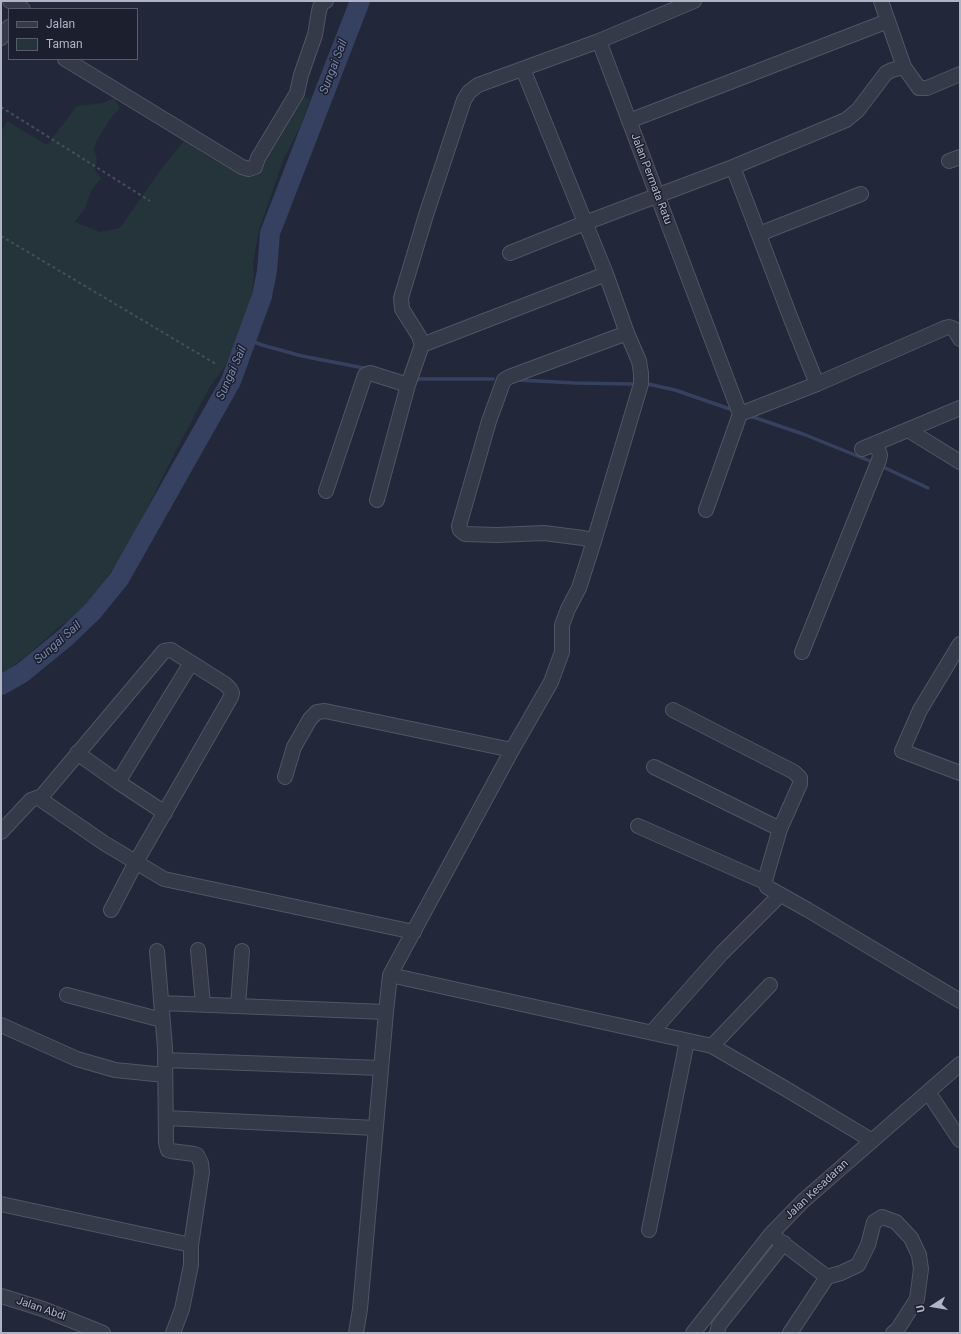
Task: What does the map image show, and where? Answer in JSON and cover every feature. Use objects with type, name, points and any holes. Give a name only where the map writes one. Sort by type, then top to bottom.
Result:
[{"type":"street","points":[[10,1],[21,8]]},
{"type":"street","points":[[67,60],[242,167],[249,169],[256,167],[258,158],[297,93],[301,75],[314,35],[321,4],[326,1]]},
{"type":"street","points":[[377,500],[408,385],[422,345],[419,336],[402,309],[401,298],[426,215],[464,100],[469,92],[478,85],[598,41],[674,4],[694,1]]},
{"type":"street","points":[[881,1],[904,67],[917,86],[921,89],[927,88],[960,74]]},
{"type":"street","points":[[629,121],[888,21]]},
{"type":"street","points":[[1,38],[8,28]]},
{"type":"street","name":"Jalan Permata Ratu","points":[[598,41],[740,414]]},
{"type":"street","points":[[510,253],[732,167],[846,120],[858,110],[886,73],[904,67]]},
{"type":"street","points":[[356,1333],[360,1309],[390,975],[512,750],[551,682],[562,652],[562,625],[568,609],[579,588],[642,384],[639,361],[627,333],[606,274],[523,69]]},
{"type":"street","points":[[732,167],[817,384]]},
{"type":"street","points":[[759,234],[861,194]]},
{"type":"street","points":[[422,345],[606,274]]},
{"type":"street","points":[[706,510],[740,414],[817,384],[945,328],[949,327],[954,329],[960,339]]},
{"type":"street","points":[[594,541],[583,538],[544,534],[465,534],[460,530],[459,526],[489,421],[504,380],[627,333]]},
{"type":"street","points":[[326,491],[365,375],[370,373],[408,385]]},
{"type":"street","points":[[862,449],[960,408]]},
{"type":"street","points":[[908,430],[960,462]]},
{"type":"street","points":[[802,652],[879,460],[880,455],[876,443]]},
{"type":"street","points":[[960,644],[920,710],[902,751],[960,773]]},
{"type":"street","points":[[1,832],[31,800],[42,796],[164,651],[171,650],[225,684],[232,693],[231,697],[164,812],[111,910]]},
{"type":"street","points":[[118,782],[192,663]]},
{"type":"street","points":[[673,710],[794,772],[800,778],[800,784],[780,829],[765,882]]},
{"type":"street","points":[[285,778],[294,747],[310,719],[317,712],[325,711],[512,750]]},
{"type":"street","points":[[77,753],[164,812]]},
{"type":"street","points":[[654,767],[780,829]]},
{"type":"street","points":[[42,796],[43,801],[104,843],[164,878],[414,932]]},
{"type":"street","points":[[638,826],[765,882],[767,887],[808,910],[960,1002]]},
{"type":"street","points":[[652,1032],[722,953],[780,895]]},
{"type":"street","points":[[198,950],[203,1004]]},
{"type":"street","points":[[157,951],[165,1060],[166,1143],[168,1150],[194,1154],[197,1156],[202,1172],[190,1245],[191,1265],[182,1309],[173,1333]]},
{"type":"street","points":[[238,1006],[242,951]]},
{"type":"street","points":[[390,975],[712,1046],[871,1140]]},
{"type":"street","points":[[712,1046],[770,985]]},
{"type":"street","points":[[67,995],[162,1020]]},
{"type":"street","points":[[161,1003],[386,1012]]},
{"type":"street","points":[[1,1025],[77,1059],[115,1070],[165,1074]]},
{"type":"street","points":[[649,1230],[687,1041]]},
{"type":"street","points":[[165,1060],[381,1068]]},
{"type":"street","name":"Jalan Kesadaran","points":[[693,1333],[771,1234],[803,1201],[871,1140],[960,1064]]},
{"type":"street","points":[[928,1092],[960,1140]]},
{"type":"street","points":[[166,1118],[376,1128]]},
{"type":"street","points":[[1,1204],[190,1245]]},
{"type":"street","points":[[790,1333],[827,1277],[851,1269],[858,1265],[868,1245],[874,1222],[877,1219],[885,1218],[896,1222],[911,1238],[917,1248],[921,1269],[917,1299],[897,1330],[892,1333]]},
{"type":"street","points":[[771,1234],[827,1277]]},
{"type":"street","points":[[717,1333],[719,1325],[784,1243]]},
{"type":"street","name":"Jalan Abdi","points":[[1,1296],[43,1309],[103,1333]]},
{"type":"path","points":[[1,107],[150,201]]},
{"type":"path","points":[[1,236],[216,364]]},
{"type":"green space","points":[[299,96],[310,99],[300,127],[284,158],[259,230],[253,263],[254,275],[252,292],[245,324],[227,363],[208,390],[129,545],[87,607],[58,628],[24,658],[1,675],[1,132],[7,121],[47,145],[77,106],[103,103],[114,98],[120,108],[111,118],[97,140],[94,149],[97,160],[95,170],[101,179],[92,189],[85,208],[75,222],[100,232],[120,228],[164,165],[185,140],[210,158],[237,172],[245,173]]},
{"type":"waterway","name":"Sungai Sail","points":[[1,685],[22,673],[66,637],[93,611],[119,579],[231,381],[262,296],[267,271],[270,233],[360,1]]},
{"type":"waterway","points":[[246,339],[302,356],[369,369]]},
{"type":"waterway","points":[[416,379],[493,379]]},
{"type":"waterway","points":[[518,380],[632,384]]},
{"type":"waterway","points":[[648,384],[675,390],[730,409]]},
{"type":"waterway","points":[[750,416],[803,434],[870,461]]},
{"type":"waterway","points":[[883,467],[928,488]]}]
